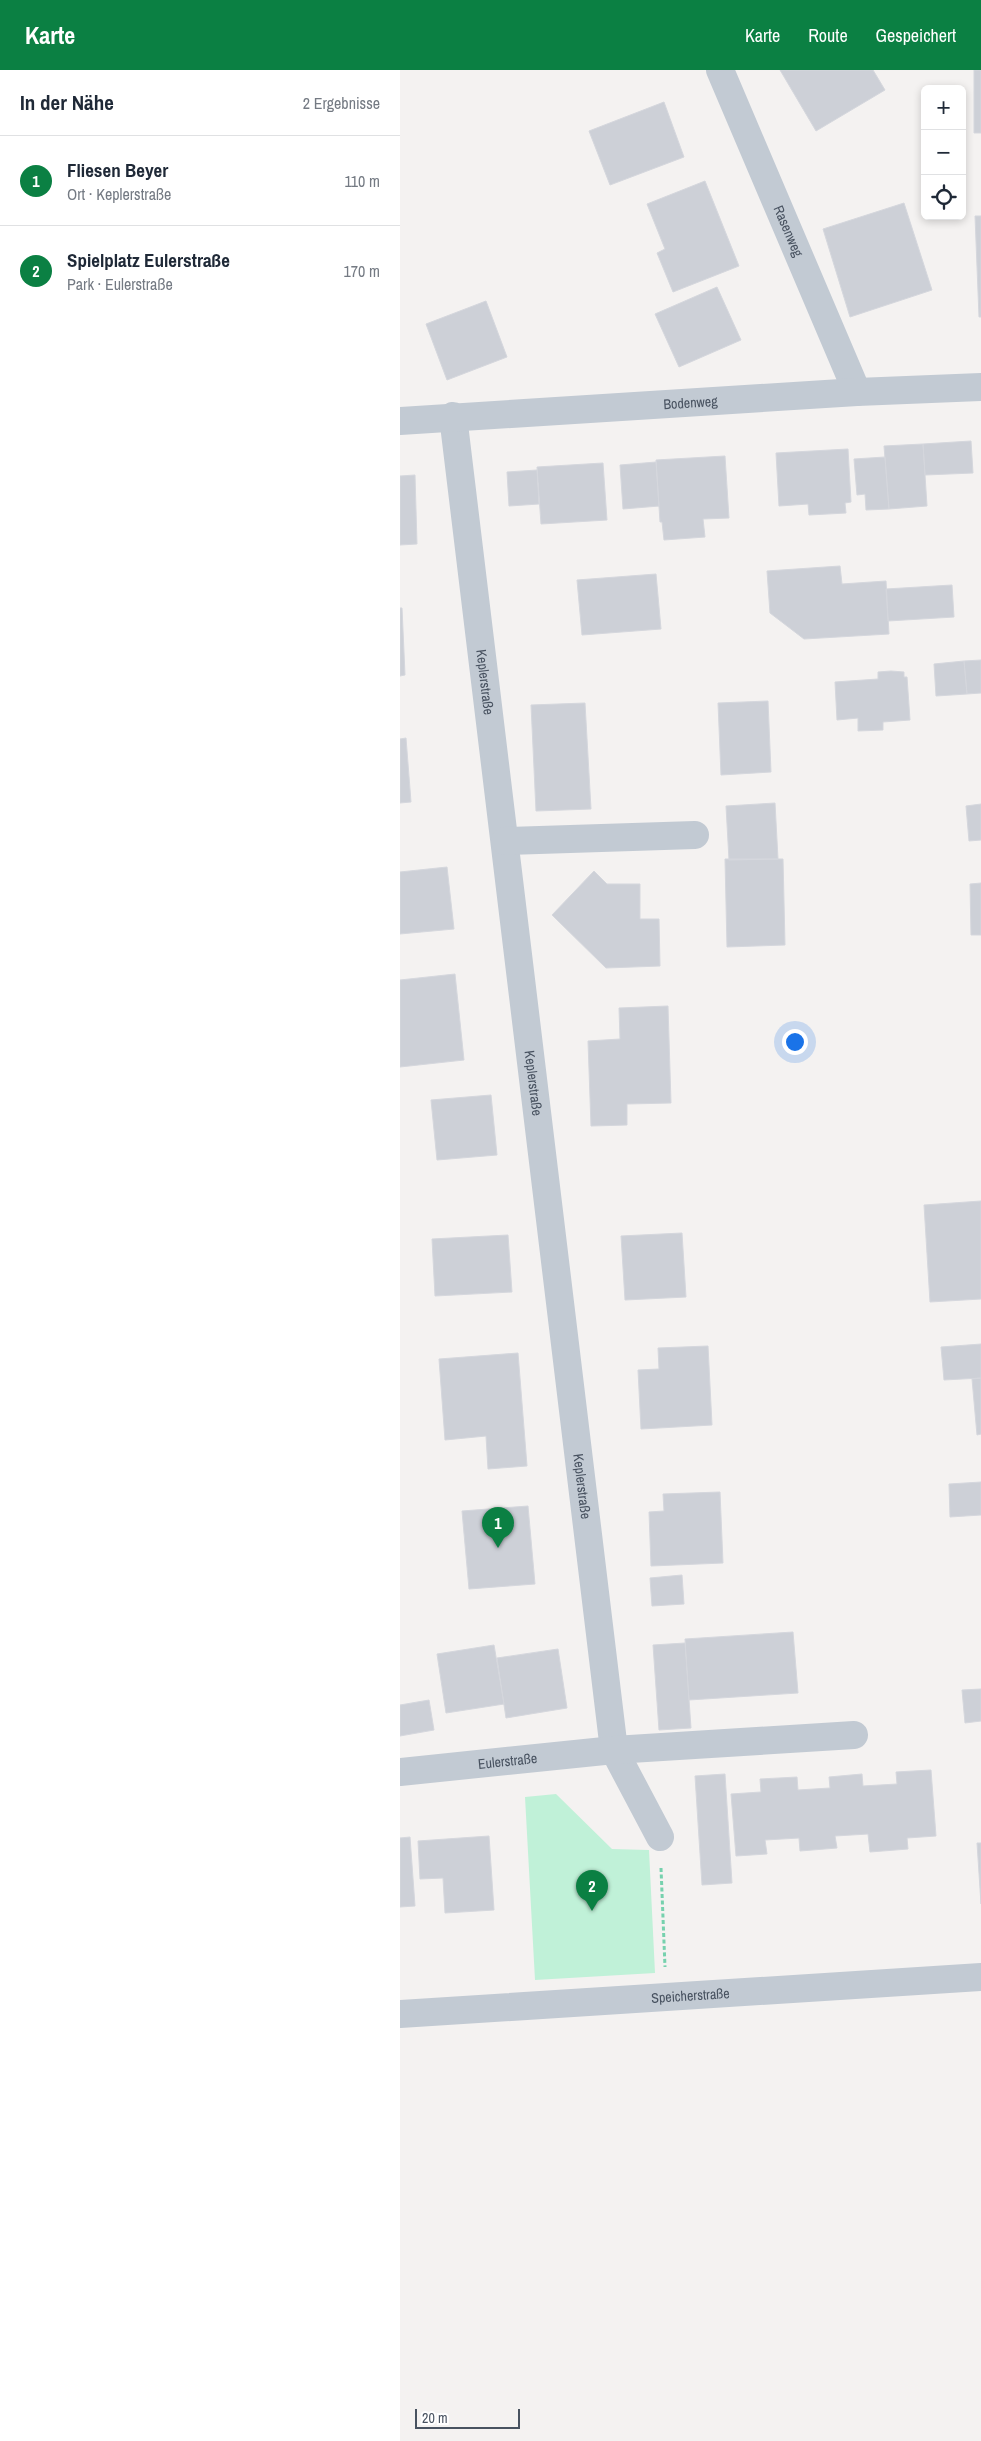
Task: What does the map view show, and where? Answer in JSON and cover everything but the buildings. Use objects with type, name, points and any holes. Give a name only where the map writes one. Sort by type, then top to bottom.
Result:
[{"type":"street","name":"Rasenweg","points":[[720,70],[857,392]]},
{"type":"street","name":"Bodenweg","points":[[400,421],[453,416],[857,392],[981,387]]},
{"type":"street","name":"Keplerstraße","points":[[453,416],[614,1750]]},
{"type":"street","points":[[505,841],[696,835]]},
{"type":"street","name":"Eulerstraße","points":[[400,1772],[614,1750],[854,1735]]},
{"type":"street","points":[[614,1750],[660,1837]]},
{"type":"street","name":"Speicherstraße","points":[[400,2014],[981,1977]]},
{"type":"path","points":[[660,1837],[666,1997]]},
{"type":"green space","points":[[556,1794],[612,1849],[649,1850],[655,1973],[535,1980],[525,1797]]},
{"type":"place","name":"Fliesen Beyer","points":[[498,1548]]},
{"type":"place","name":"Spielplatz Eulerstraße","points":[[592,1911]]}]
